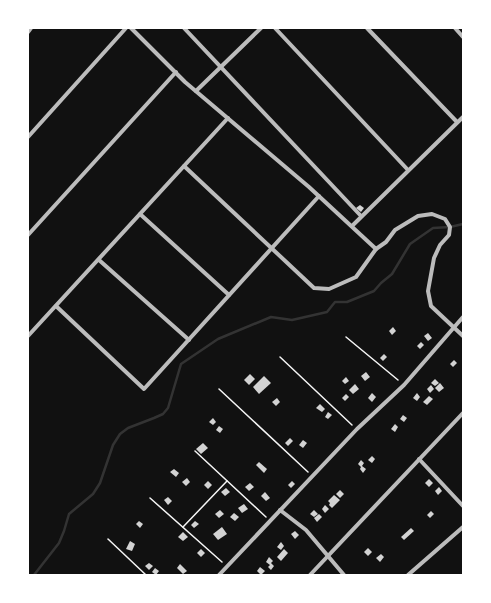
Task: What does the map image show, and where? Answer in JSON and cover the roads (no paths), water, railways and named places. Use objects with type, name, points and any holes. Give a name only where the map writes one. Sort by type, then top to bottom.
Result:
[{"type":"street","points":[[28,137],[126,28]]},
{"type":"street","points":[[131,28],[176,72],[319,196],[376,249]]},
{"type":"street","points":[[184,28],[361,216]]},
{"type":"street","points":[[196,90],[261,28]]},
{"type":"street","points":[[275,28],[408,170]]},
{"type":"street","points":[[367,28],[458,122]]},
{"type":"street","points":[[455,28],[463,37]]},
{"type":"street","points":[[28,235],[176,72]]},
{"type":"street","points":[[352,226],[463,117]]},
{"type":"street","points":[[28,336],[228,118]]},
{"type":"street","points":[[184,166],[314,288],[328,289],[356,277],[376,249],[386,242],[396,230],[418,216],[432,214],[445,219],[450,227],[450,235],[440,245],[434,258],[428,291],[431,306],[463,336]]},
{"type":"street","points":[[56,306],[144,389],[319,196]]},
{"type":"street","points":[[140,214],[229,295]]},
{"type":"street","points":[[98,260],[189,340]]},
{"type":"street","points":[[219,575],[357,429],[404,385],[463,317]]},
{"type":"street","points":[[310,575],[463,413]]},
{"type":"street","points":[[419,459],[463,506]]},
{"type":"street","points":[[280,510],[306,530],[344,575]]},
{"type":"street","points":[[408,575],[463,527]]},
{"type":"waterway","points":[[34,575],[59,543],[69,514],[93,494],[100,483],[113,445],[120,434],[128,428],[163,414],[168,408],[181,364],[218,339],[271,317],[292,320],[327,312],[335,302],[347,302],[374,291],[392,274],[410,244],[433,228],[450,227],[463,224]]}]
